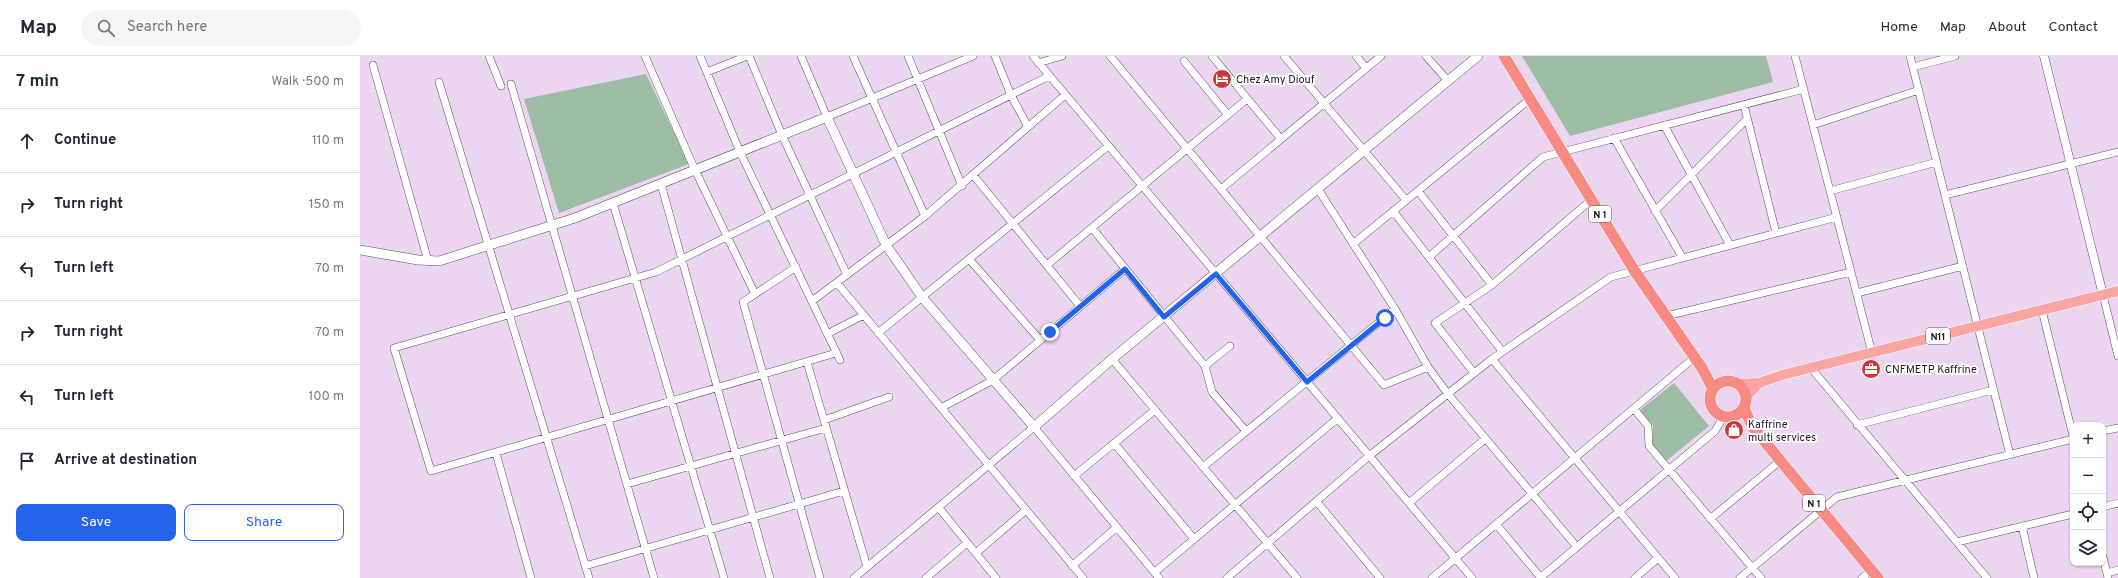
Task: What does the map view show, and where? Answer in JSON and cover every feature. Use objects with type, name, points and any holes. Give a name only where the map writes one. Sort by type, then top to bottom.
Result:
[{"type":"highway","name":"N 1","points":[[1504,56],[1634,270],[1695,357],[1714,389]]},
{"type":"highway","points":[[1702,368],[1727,381],[1739,384],[1737,409],[1719,414],[1712,405],[1711,395],[1717,385],[1727,381]]},
{"type":"highway","name":"N 1","points":[[1737,409],[1875,574]]},
{"type":"main road","points":[[360,250],[439,261],[552,225],[613,203],[828,117],[886,245],[922,297],[1034,427],[1112,359],[1478,56]]},
{"type":"main road","name":"N11","points":[[1759,383],[1811,368],[2118,291]]},
{"type":"main road","points":[[1739,384],[1759,383]]},
{"type":"main road","points":[[1737,409],[1759,383]]},
{"type":"street","points":[[490,56],[501,86]]},
{"type":"street","points":[[646,56],[695,170],[755,294]]},
{"type":"street","points":[[700,56],[740,152],[840,360]]},
{"type":"street","points":[[707,72],[748,56],[782,135],[847,275]]},
{"type":"street","points":[[800,56],[828,117],[973,56]]},
{"type":"street","points":[[853,56],[871,99],[925,216]]},
{"type":"street","points":[[908,56],[962,186]]},
{"type":"street","points":[[995,56],[1011,95],[1028,127]]},
{"type":"street","points":[[1033,56],[1472,578]]},
{"type":"street","points":[[1038,63],[1062,56]]},
{"type":"street","points":[[1110,56],[1384,385],[1428,367]]},
{"type":"street","points":[[1212,56],[1281,139]]},
{"type":"street","points":[[1284,56],[1406,200]]},
{"type":"street","points":[[1356,56],[1366,68]]},
{"type":"street","points":[[1221,189],[1381,56]]},
{"type":"street","points":[[1426,56],[1448,81]]},
{"type":"street","points":[[1795,56],[1872,353]]},
{"type":"street","points":[[1910,56],[2010,455]]},
{"type":"street","points":[[1913,66],[1955,56]]},
{"type":"street","points":[[2044,56],[2118,356]]},
{"type":"street","points":[[1184,62],[1228,115]]},
{"type":"street","points":[[373,65],[428,260]]},
{"type":"street","points":[[836,353],[431,472],[394,348],[656,272],[1049,76]]},
{"type":"street","points":[[439,82],[589,578]]},
{"type":"street","points":[[511,84],[654,578]]},
{"type":"street","points":[[1428,256],[1543,157],[1804,89]]},
{"type":"street","points":[[1813,125],[1919,90]]},
{"type":"street","points":[[812,302],[962,186],[1065,95]]},
{"type":"street","points":[[1047,265],[1247,99]]},
{"type":"street","points":[[1353,244],[1530,99]]},
{"type":"street","points":[[1744,105],[1776,233]]},
{"type":"street","points":[[1656,211],[1747,119]]},
{"type":"street","points":[[1664,125],[1730,245]]},
{"type":"street","points":[[1614,138],[1682,257]]},
{"type":"street","points":[[878,333],[1108,146]]},
{"type":"street","points":[[1945,195],[2118,152]]},
{"type":"street","points":[[1830,191],[1937,162]]},
{"type":"street","points":[[974,176],[1080,306]]},
{"type":"street","points":[[661,184],[770,578]]},
{"type":"street","points":[[1318,189],[1395,309],[1428,367],[1485,439],[1577,547]]},
{"type":"street","points":[[1418,191],[1492,285]]},
{"type":"street","points":[[1474,373],[1435,323],[1492,285],[1591,200]]},
{"type":"street","points":[[613,203],[724,578]]},
{"type":"street","points":[[1393,211],[1502,351]]},
{"type":"street","points":[[1227,578],[1370,456],[1492,358],[1611,277],[1837,217]]},
{"type":"street","points":[[1092,228],[1205,366],[1212,392],[1246,431]]},
{"type":"street","points":[[969,259],[1040,340]]},
{"type":"street","points":[[1856,293],[1963,266]]},
{"type":"street","points":[[796,267],[743,302],[820,578]]},
{"type":"street","points":[[941,408],[993,380],[1125,269]]},
{"type":"street","points":[[1666,316],[1851,272]]},
{"type":"street","points":[[837,283],[1082,578]]},
{"type":"street","points":[[1203,467],[1395,309]]},
{"type":"street","points":[[2042,310],[2070,425]]},
{"type":"street","points":[[827,334],[864,315]]},
{"type":"street","points":[[1205,366],[1230,346]]},
{"type":"street","points":[[1432,578],[1695,357]]},
{"type":"street","points":[[1492,358],[1675,578]]},
{"type":"street","points":[[1112,359],[1297,578]]},
{"type":"street","points":[[807,362],[867,567]]},
{"type":"street","points":[[1811,368],[1857,425],[1987,578]]},
{"type":"street","points":[[1857,425],[1993,390]]},
{"type":"street","points":[[824,420],[889,398]]},
{"type":"street","points":[[1634,408],[1648,426],[1649,446],[1761,578]]},
{"type":"street","points":[[1496,524],[1541,578],[1715,431],[1737,409]]},
{"type":"street","points":[[1074,476],[1155,410]]},
{"type":"street","points":[[854,578],[1034,427],[1157,575],[1194,539],[1338,418]]},
{"type":"street","points":[[627,484],[826,428]]},
{"type":"street","points":[[2106,431],[2118,428]]},
{"type":"street","points":[[1740,578],[1837,497],[1906,482],[2070,438]]},
{"type":"street","points":[[1409,503],[1485,439]]},
{"type":"street","points":[[1114,443],[1194,539]]},
{"type":"street","points":[[496,452],[531,578]]},
{"type":"street","points":[[1710,519],[1780,461]]},
{"type":"street","points":[[585,566],[844,492]]},
{"type":"street","points":[[1317,502],[1380,578]]},
{"type":"street","points":[[2106,506],[2118,503]]},
{"type":"street","points":[[938,508],[996,578]]},
{"type":"street","points":[[976,553],[1026,510]]},
{"type":"street","points":[[1957,542],[2070,515]]},
{"type":"street","points":[[2022,526],[2034,578]]},
{"type":"street","points":[[1072,566],[1117,528]]},
{"type":"street","points":[[926,578],[967,543]]},
{"type":"street","points":[[1634,578],[1658,558]]},
{"type":"street","points":[[2105,566],[2108,576],[2118,570]]},
{"type":"street","points":[[1862,578],[1875,574]]},
{"type":"green space","points":[[1522,56],[1766,56],[1773,82],[1570,136]]},
{"type":"green space","points":[[646,74],[689,164],[559,213],[524,99]]},
{"type":"green space","points":[[1674,383],[1709,426],[1665,462],[1652,446],[1653,426],[1640,410]]},
{"type":"place","name":"Chez Amy Diouf","points":[[1222,79]]},
{"type":"place","name":"CNFMETP Kaffrine","points":[[1871,369]]},
{"type":"place","name":"Kaffrine multi services","points":[[1734,430]]},
{"type":"route","points":[[1050,332],[1125,269],[1164,317],[1216,274],[1307,382],[1385,318]]}]
